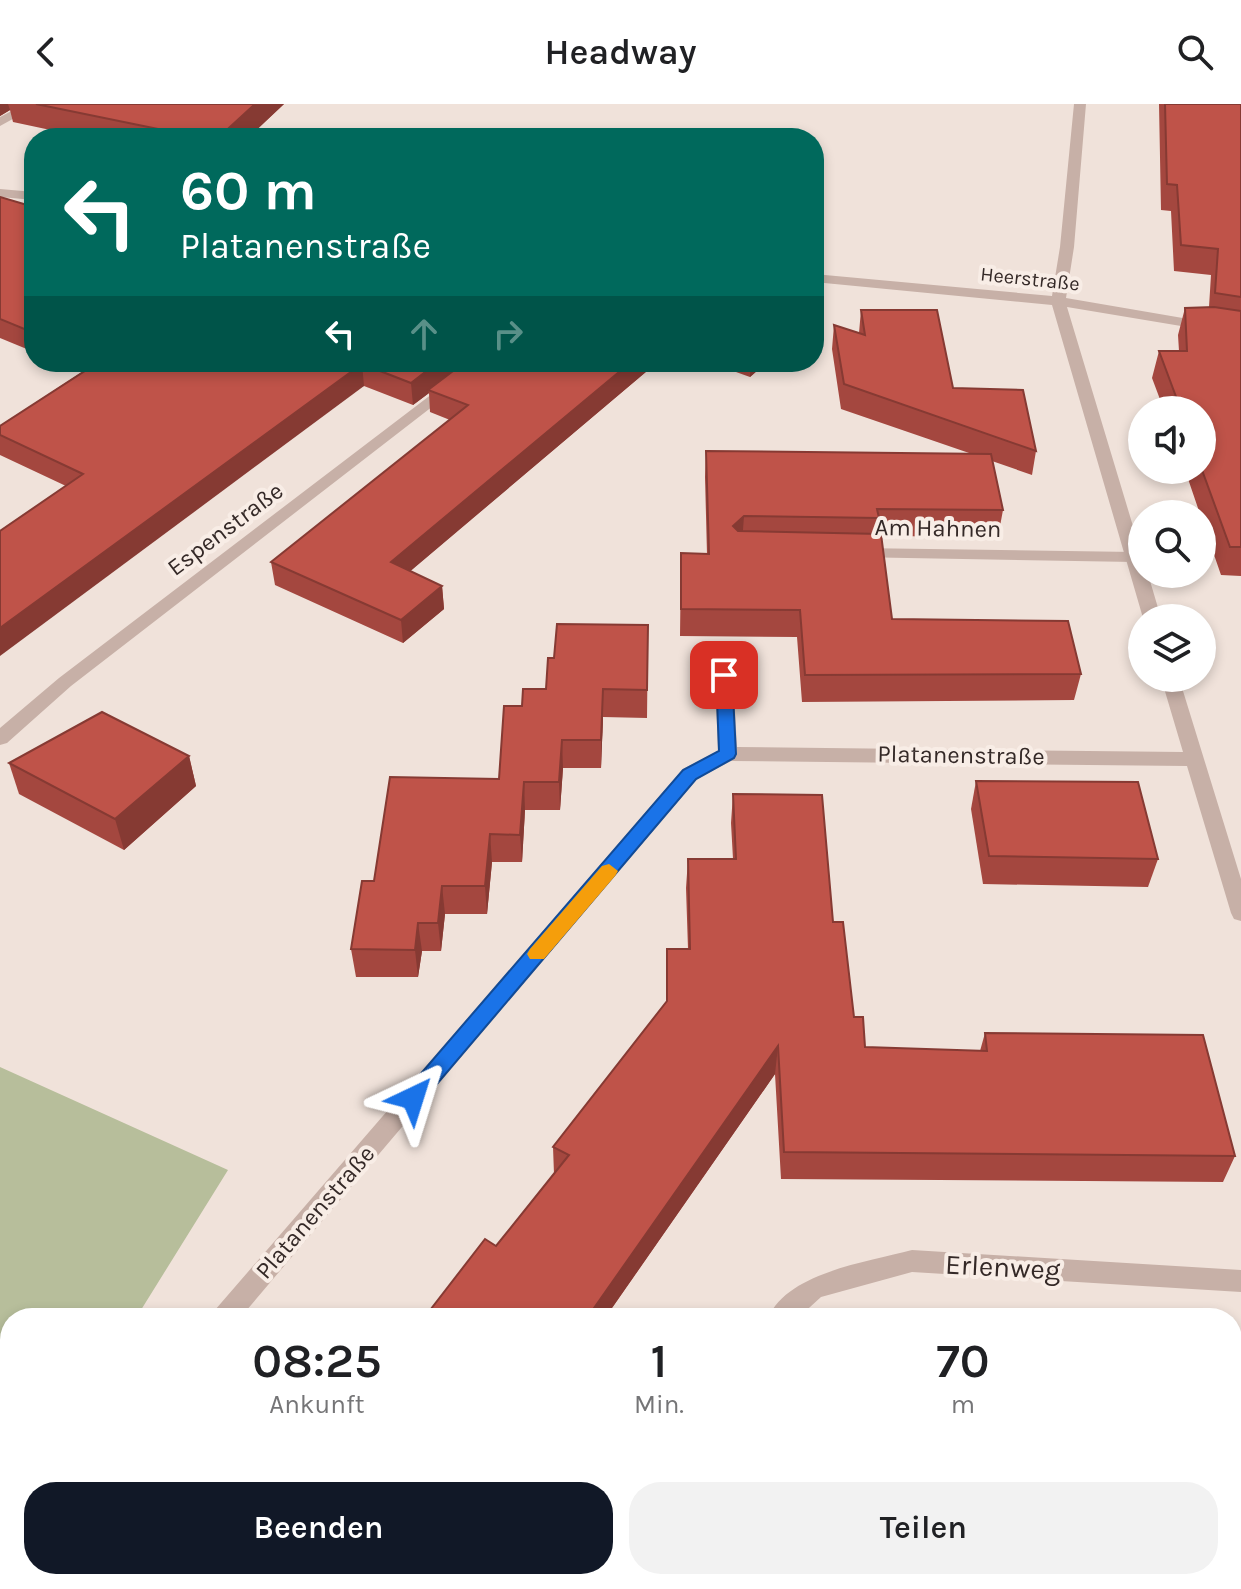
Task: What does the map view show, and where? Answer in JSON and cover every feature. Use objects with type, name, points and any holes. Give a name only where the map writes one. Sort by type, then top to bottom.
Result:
[{"type":"street","points":[[0,122],[34,104]]},
{"type":"street","points":[[1080,104],[1067,247],[1058,301],[1128,537]]},
{"type":"street","points":[[0,193],[24,195]]},
{"type":"street","name":"Heerstraße","points":[[824,279],[1058,301],[1241,332]]},
{"type":"street","name":"Espenstraße","points":[[0,738],[65,682],[470,372]]},
{"type":"street","name":"Am Hahnen","points":[[836,553],[1128,557]]},
{"type":"street","points":[[724,675],[728,754]]},
{"type":"street","points":[[1174,692],[1241,913]]},
{"type":"street","name":"Platanenstraße","points":[[233,1308],[690,774],[728,754],[1194,759]]},
{"type":"street","name":"Erlenweg","points":[[791,1308],[814,1288],[912,1261],[1241,1281]]},
{"type":"green space","points":[[0,1067],[228,1170],[142,1308],[0,1308]]},
{"type":"building","points":[[36,104],[255,104],[229,128],[153,128]]},
{"type":"building","points":[[1165,104],[1241,104],[1241,297],[1215,293],[1218,249],[1181,245],[1177,185],[1167,184]]},
{"type":"building","points":[[0,197],[24,204],[24,329],[0,319]]},
{"type":"building","points":[[1214,307],[1241,311],[1241,547],[1230,547],[1216,508],[1216,500],[1213,500],[1207,484],[1216,484],[1216,396],[1176,396],[1159,351],[1187,351],[1185,308]]},
{"type":"building","points":[[861,310],[937,310],[953,388],[1023,390],[1036,451],[844,384],[834,325],[865,335]]},
{"type":"building","points":[[83,372],[351,372],[0,628],[0,531],[83,474],[0,435],[0,426]]},
{"type":"building","points":[[383,372],[425,372],[411,383]]},
{"type":"building","points":[[452,372],[619,372],[391,562],[442,586],[401,620],[271,562],[468,405],[428,390]]},
{"type":"building","points":[[706,451],[991,454],[1003,510],[877,509],[879,518],[744,516],[733,526],[738,531],[881,534],[892,619],[1068,621],[1081,674],[805,675],[800,610],[681,609],[681,553],[709,554]]},
{"type":"building","points":[[557,624],[648,625],[647,690],[603,689],[601,740],[562,740],[559,782],[524,782],[520,835],[490,834],[485,886],[442,886],[438,923],[418,923],[415,950],[351,949],[362,881],[374,881],[390,777],[499,779],[504,706],[522,706],[523,689],[546,689],[548,658],[554,658]]},
{"type":"building","points":[[102,712],[189,756],[115,819],[9,763]]},
{"type":"building","points":[[976,781],[1138,782],[1158,859],[989,856]]},
{"type":"building","points":[[733,794],[822,795],[833,922],[843,922],[854,1017],[863,1017],[865,1047],[987,1051],[985,1033],[1203,1035],[1235,1156],[784,1152],[778,1046],[594,1308],[432,1308],[485,1239],[496,1246],[569,1155],[553,1147],[667,1001],[667,949],[690,949],[688,859],[736,859]]},
{"type":"slow traffic","points":[[537,954],[609,871]]},
{"type":"route","points":[[413,1098],[690,774],[728,754],[724,675]]}]
